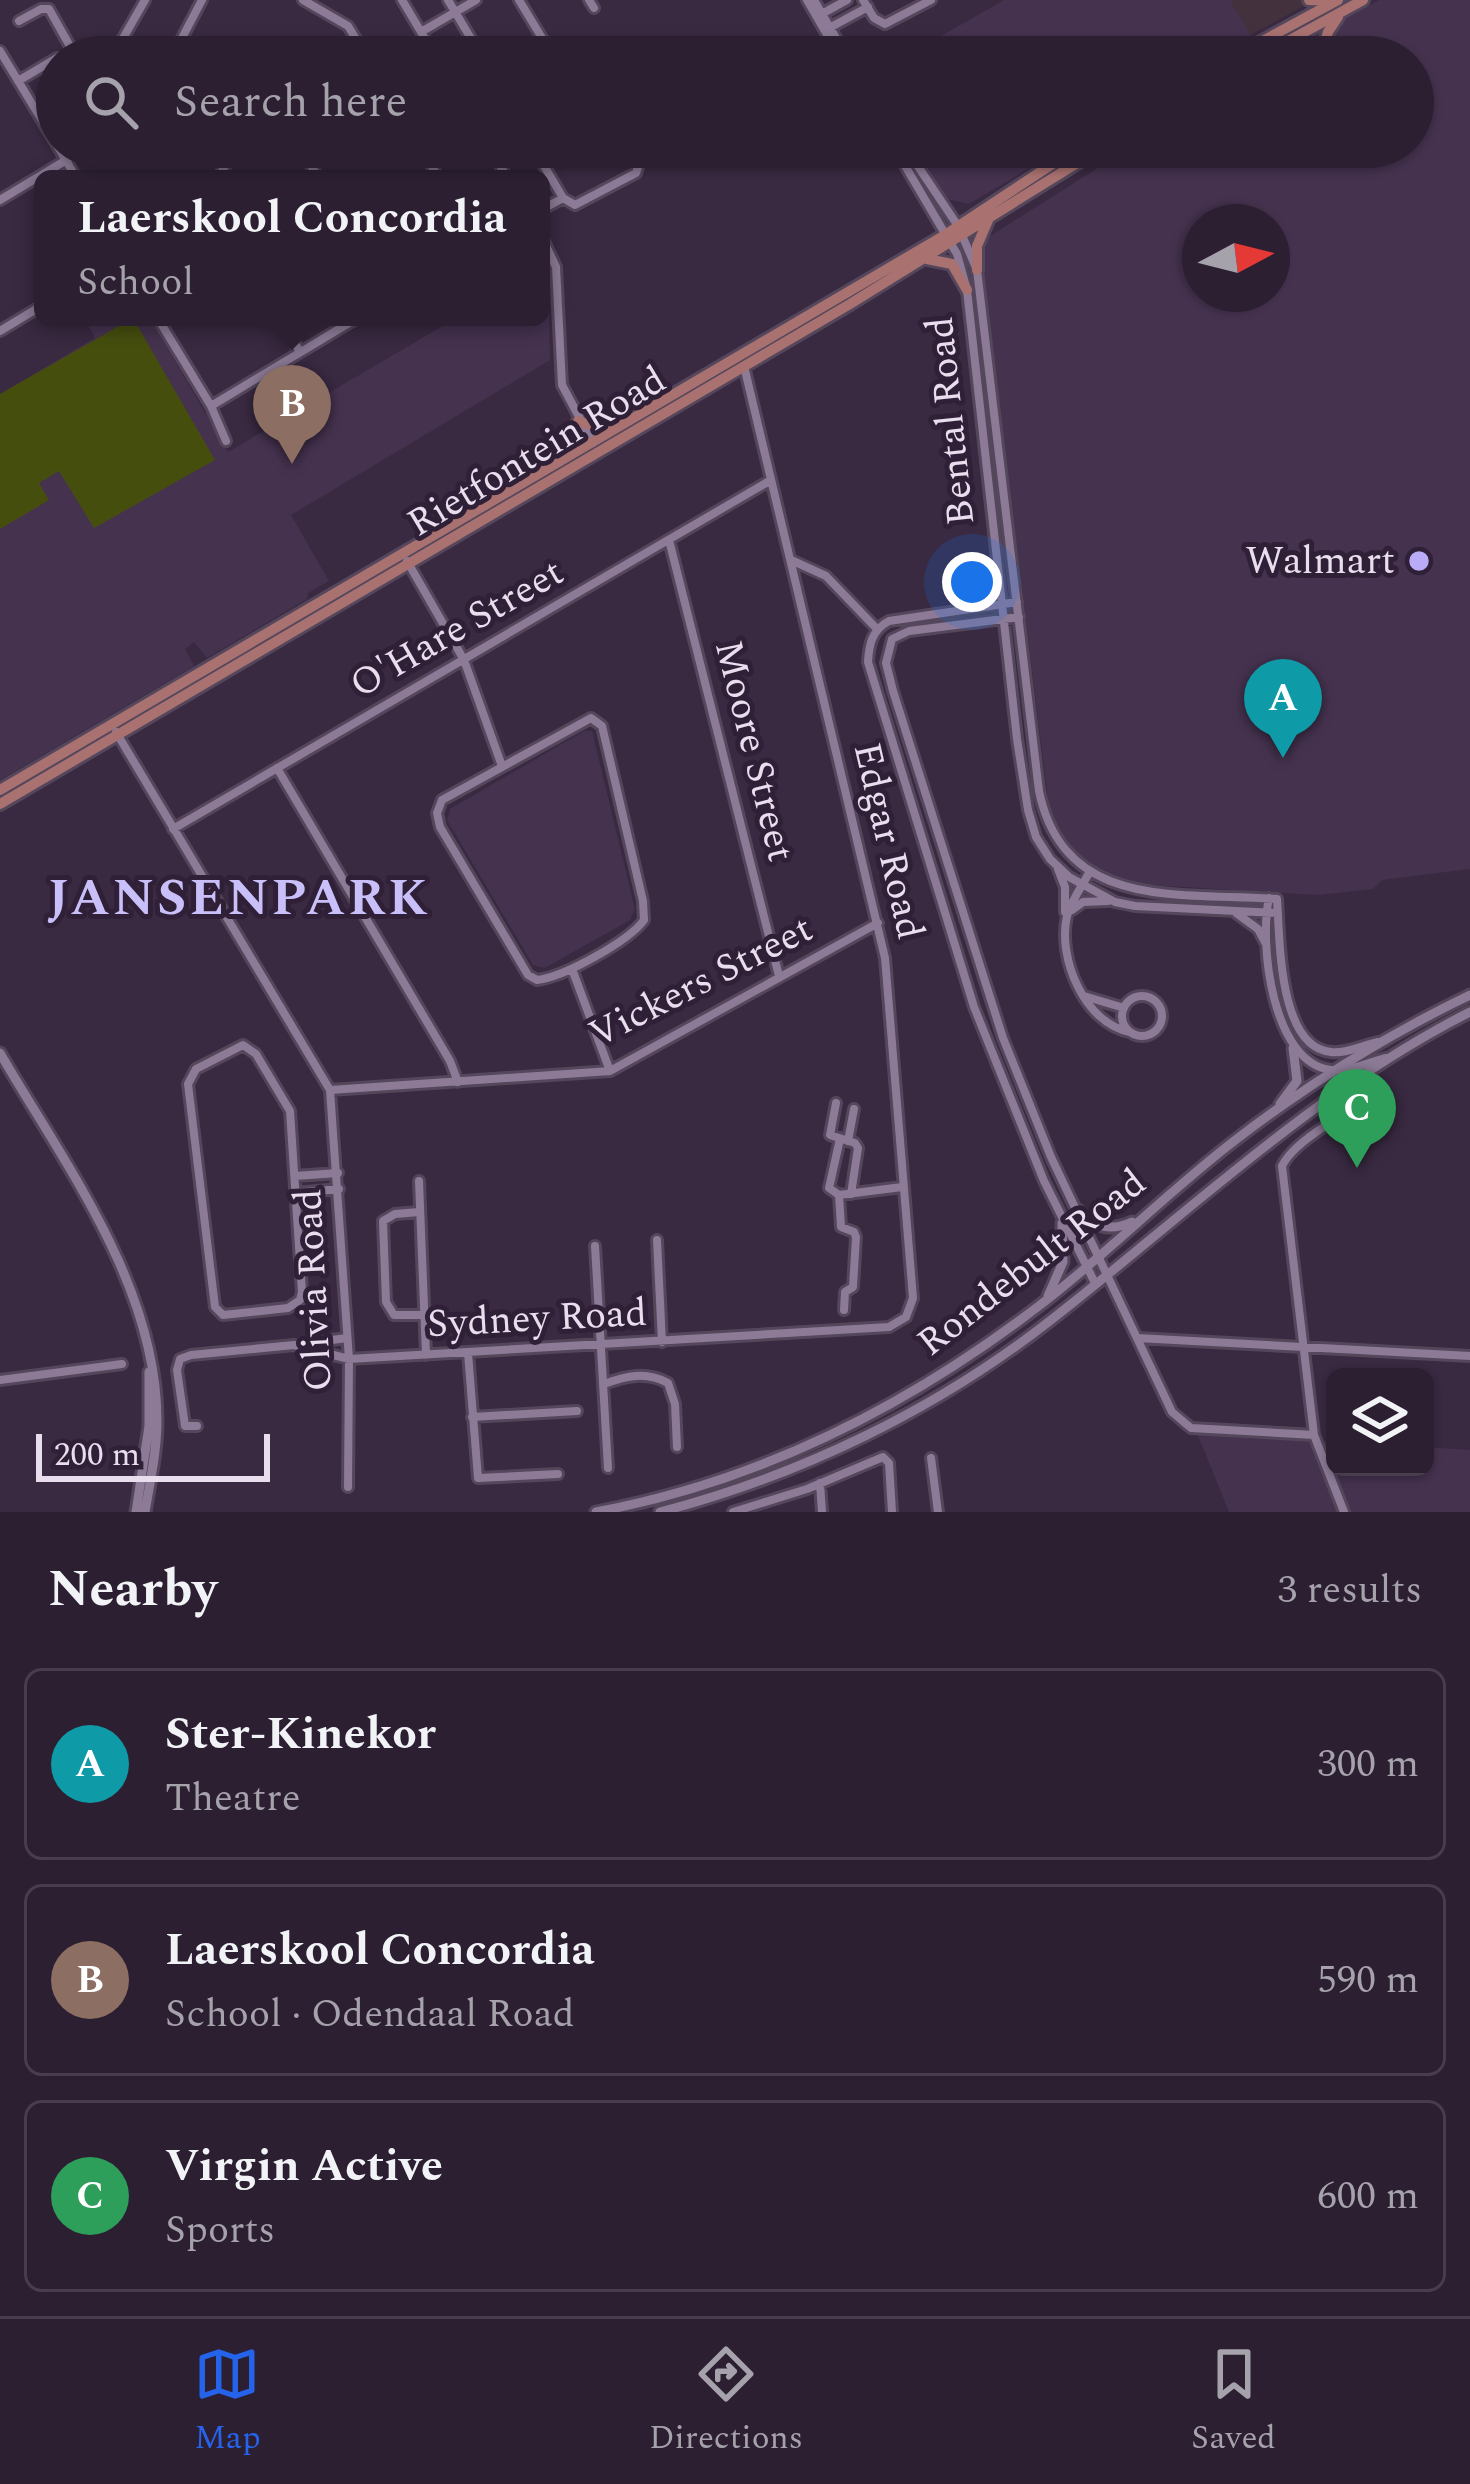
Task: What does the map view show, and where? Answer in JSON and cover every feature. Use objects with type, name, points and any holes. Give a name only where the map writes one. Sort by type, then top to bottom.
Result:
[{"type":"main road","points":[[1309,0],[1363,0]]},
{"type":"main road","points":[[1327,36],[1339,3]]},
{"type":"main road","points":[[1274,36],[1339,3]]},
{"type":"main road","points":[[1290,36],[1339,3]]},
{"type":"main road","name":"Rietfontein Road","points":[[595,447],[610,431],[948,239],[1048,168]]},
{"type":"main road","name":"Rietfontein Road","points":[[960,231],[1068,168]]},
{"type":"main road","points":[[977,270],[977,246],[991,215]]},
{"type":"main road","name":"Rietfontein Road","points":[[0,804],[405,558],[922,260],[948,239]]},
{"type":"main road","points":[[922,260],[952,264],[968,290]]},
{"type":"main road","points":[[578,421],[610,431]]},
{"type":"main road","name":"Rietfontein Road","points":[[0,790],[115,730]]},
{"type":"main road","name":"Rondebult Road","points":[[596,1512],[698,1487],[773,1461],[843,1429],[957,1364],[1046,1301],[1268,1117],[1379,1042],[1470,995]]},
{"type":"main road","name":"Rondebult Road","points":[[660,1512],[780,1475],[850,1444],[980,1370],[1323,1102],[1391,1056],[1470,1012]]},
{"type":"main road","points":[[1268,1117],[1297,1081],[1293,1048]]},
{"type":"main road","points":[[0,1053],[117,1259],[150,1361],[158,1418],[145,1512]]},
{"type":"main road","points":[[1323,1102],[1350,1112]]},
{"type":"main road","points":[[1078,1210],[1105,1228],[1143,1216]]},
{"type":"main road","points":[[1046,1301],[1064,1262],[1062,1222]]},
{"type":"main road","points":[[136,1512],[149,1426],[150,1361]]},
{"type":"street","points":[[124,36],[145,0]]},
{"type":"street","points":[[183,36],[202,0]]},
{"type":"street","points":[[303,0],[348,26],[354,36]]},
{"type":"street","points":[[402,0],[423,36]]},
{"type":"street","points":[[448,0],[469,36]]},
{"type":"street","points":[[421,32],[476,0]]},
{"type":"street","points":[[519,0],[541,36]]},
{"type":"street","points":[[811,0],[832,36]]},
{"type":"street","points":[[820,15],[847,0]]},
{"type":"street","points":[[828,29],[866,3],[877,21],[889,23],[931,0]]},
{"type":"street","points":[[19,21],[49,9],[64,36]]},
{"type":"street","points":[[0,50],[36,111]]},
{"type":"street","points":[[18,81],[36,70]]},
{"type":"street","points":[[550,176],[563,198],[579,205],[638,168]]},
{"type":"street","name":"Bental Road","points":[[906,168],[948,239],[968,290],[1000,604],[1028,810],[1042,848],[1082,886],[1115,902],[1278,913]]},
{"type":"street","name":"Bental Road","points":[[919,168],[960,231],[977,270],[1042,809],[1058,843],[1089,873]]},
{"type":"street","points":[[0,200],[34,179]]},
{"type":"street","points":[[550,205],[563,198]]},
{"type":"street","points":[[550,254],[556,267],[562,385],[595,447]]},
{"type":"street","points":[[0,331],[34,310]]},
{"type":"street","points":[[162,326],[211,406],[226,441]]},
{"type":"street","points":[[285,326],[300,352]]},
{"type":"street","points":[[211,406],[344,326]]},
{"type":"street","name":"Edgar Road","points":[[744,365],[878,923],[888,989],[913,1298],[906,1317],[889,1327]]},
{"type":"street","name":"O'Hare Street","points":[[173,829],[771,480]]},
{"type":"street","name":"Moore Street","points":[[670,540],[778,976]]},
{"type":"street","points":[[405,558],[464,660],[502,766]]},
{"type":"street","points":[[790,559],[826,576],[878,629]]},
{"type":"street","points":[[1017,602],[899,619],[878,629],[870,642],[868,662],[974,1007],[1011,1106],[1062,1222],[1095,1283]]},
{"type":"street","points":[[1019,616],[900,634],[887,646],[886,663],[1003,1038],[1052,1157],[1172,1412],[1186,1426],[1314,1435]]},
{"type":"street","points":[[586,718],[594,718],[602,726],[644,901],[644,920],[636,930],[572,969],[544,980],[528,975],[438,822],[442,800],[502,766],[586,718]]},
{"type":"street","points":[[115,730],[330,1090]]},
{"type":"street","points":[[277,768],[451,1061],[458,1082]]},
{"type":"street","points":[[1058,867],[1065,887],[1070,957],[1084,1004],[1112,1027],[1142,1036],[1154,1033],[1162,1011],[1155,1000],[1132,999],[1124,1008],[1124,1024],[1130,1032]]},
{"type":"street","points":[[1067,918],[1089,873],[1126,887],[1273,899]]},
{"type":"street","points":[[1273,899],[1292,1016],[1306,1042],[1329,1052],[1379,1042]]},
{"type":"street","points":[[1273,899],[1266,913],[1269,950],[1277,1009],[1293,1048],[1307,1062],[1336,1071],[1391,1056]]},
{"type":"street","points":[[1067,918],[1083,902],[1115,902]]},
{"type":"street","points":[[1230,910],[1258,929],[1269,950]]},
{"type":"street","name":"Vickers Street","points":[[330,1090],[610,1071],[878,923]]},
{"type":"street","points":[[572,969],[610,1071]]},
{"type":"street","points":[[1082,995],[1124,1008]]},
{"type":"street","points":[[237,1046],[256,1054],[290,1111],[295,1176],[300,1300],[288,1308],[223,1315],[215,1307],[188,1084],[196,1069],[237,1046]]},
{"type":"street","name":"Olivia Road","points":[[330,1090],[349,1359],[348,1487]]},
{"type":"street","points":[[1344,1512],[1314,1435],[1282,1166],[1304,1142],[1350,1112],[1384,1099]]},
{"type":"street","points":[[836,1102],[829,1134],[855,1143],[858,1151],[851,1194]]},
{"type":"street","points":[[854,1109],[829,1185],[832,1193],[902,1186]]},
{"type":"street","points":[[295,1176],[338,1173]]},
{"type":"street","points":[[419,1181],[426,1355]]},
{"type":"street","points":[[295,1192],[339,1189]]},
{"type":"street","points":[[839,1195],[840,1225],[856,1238],[854,1287],[844,1292],[844,1310]]},
{"type":"street","points":[[418,1211],[383,1221],[386,1301],[394,1315],[424,1315]]},
{"type":"street","points":[[657,1240],[662,1342]]},
{"type":"street","points":[[595,1246],[608,1468]]},
{"type":"street","name":"Sydney Road","points":[[197,1426],[185,1426],[177,1370],[180,1359],[191,1355],[294,1345],[349,1359],[889,1327]]},
{"type":"street","points":[[294,1345],[347,1338]]},
{"type":"street","points":[[1137,1338],[1470,1356]]},
{"type":"street","points":[[468,1353],[478,1478],[558,1474]]},
{"type":"street","points":[[0,1380],[122,1364]]},
{"type":"street","points":[[604,1384],[633,1375],[668,1383],[675,1404],[677,1448]]},
{"type":"street","points":[[472,1417],[577,1411]]},
{"type":"street","points":[[733,1512],[883,1457],[889,1463],[892,1512]]},
{"type":"street","points":[[931,1459],[938,1512]]},
{"type":"street","points":[[820,1483],[822,1512]]},
{"type":"shaded area","points":[[1004,0],[1231,0],[1252,36],[941,36]]},
{"type":"shaded area","points":[[1230,0],[1315,0],[1250,35]]},
{"type":"shaded area","points":[[1379,0],[1470,0],[1470,869],[1382,880],[1373,889],[1319,895],[1131,884],[1090,870],[1068,851],[1050,815],[979,243],[1098,168],[1434,168],[1434,36],[1313,36]]},
{"type":"shaded area","points":[[928,168],[1030,168],[969,204],[946,199]]},
{"type":"shaded area","points":[[88,326],[154,326],[228,452],[443,326],[549,326],[550,360],[291,515],[329,581],[207,658],[194,642],[185,649],[194,666],[0,780],[0,394],[95,338]]},
{"type":"shaded area","points":[[584,731],[592,731],[635,909],[630,920],[545,968],[533,965],[447,820],[450,809]]},
{"type":"shaded area","points":[[1197,1433],[1326,1441],[1326,1476],[1434,1476],[1434,1448],[1470,1450],[1470,1512],[1229,1512]]},
{"type":"green space","points":[[119,326],[138,326],[215,460],[94,528],[59,471],[39,483],[49,500],[0,529],[0,394]]},
{"type":"place","name":"Laerskool Concordia","points":[[292,464]]},
{"type":"place","name":"Walmart","points":[[1419,561]]},
{"type":"place","name":"Ster-Kinekor","points":[[1283,758]]},
{"type":"place","name":"Virgin Active","points":[[1357,1168]]},
{"type":"district","name":"JANSENPARK","points":[[239,899]]}]
